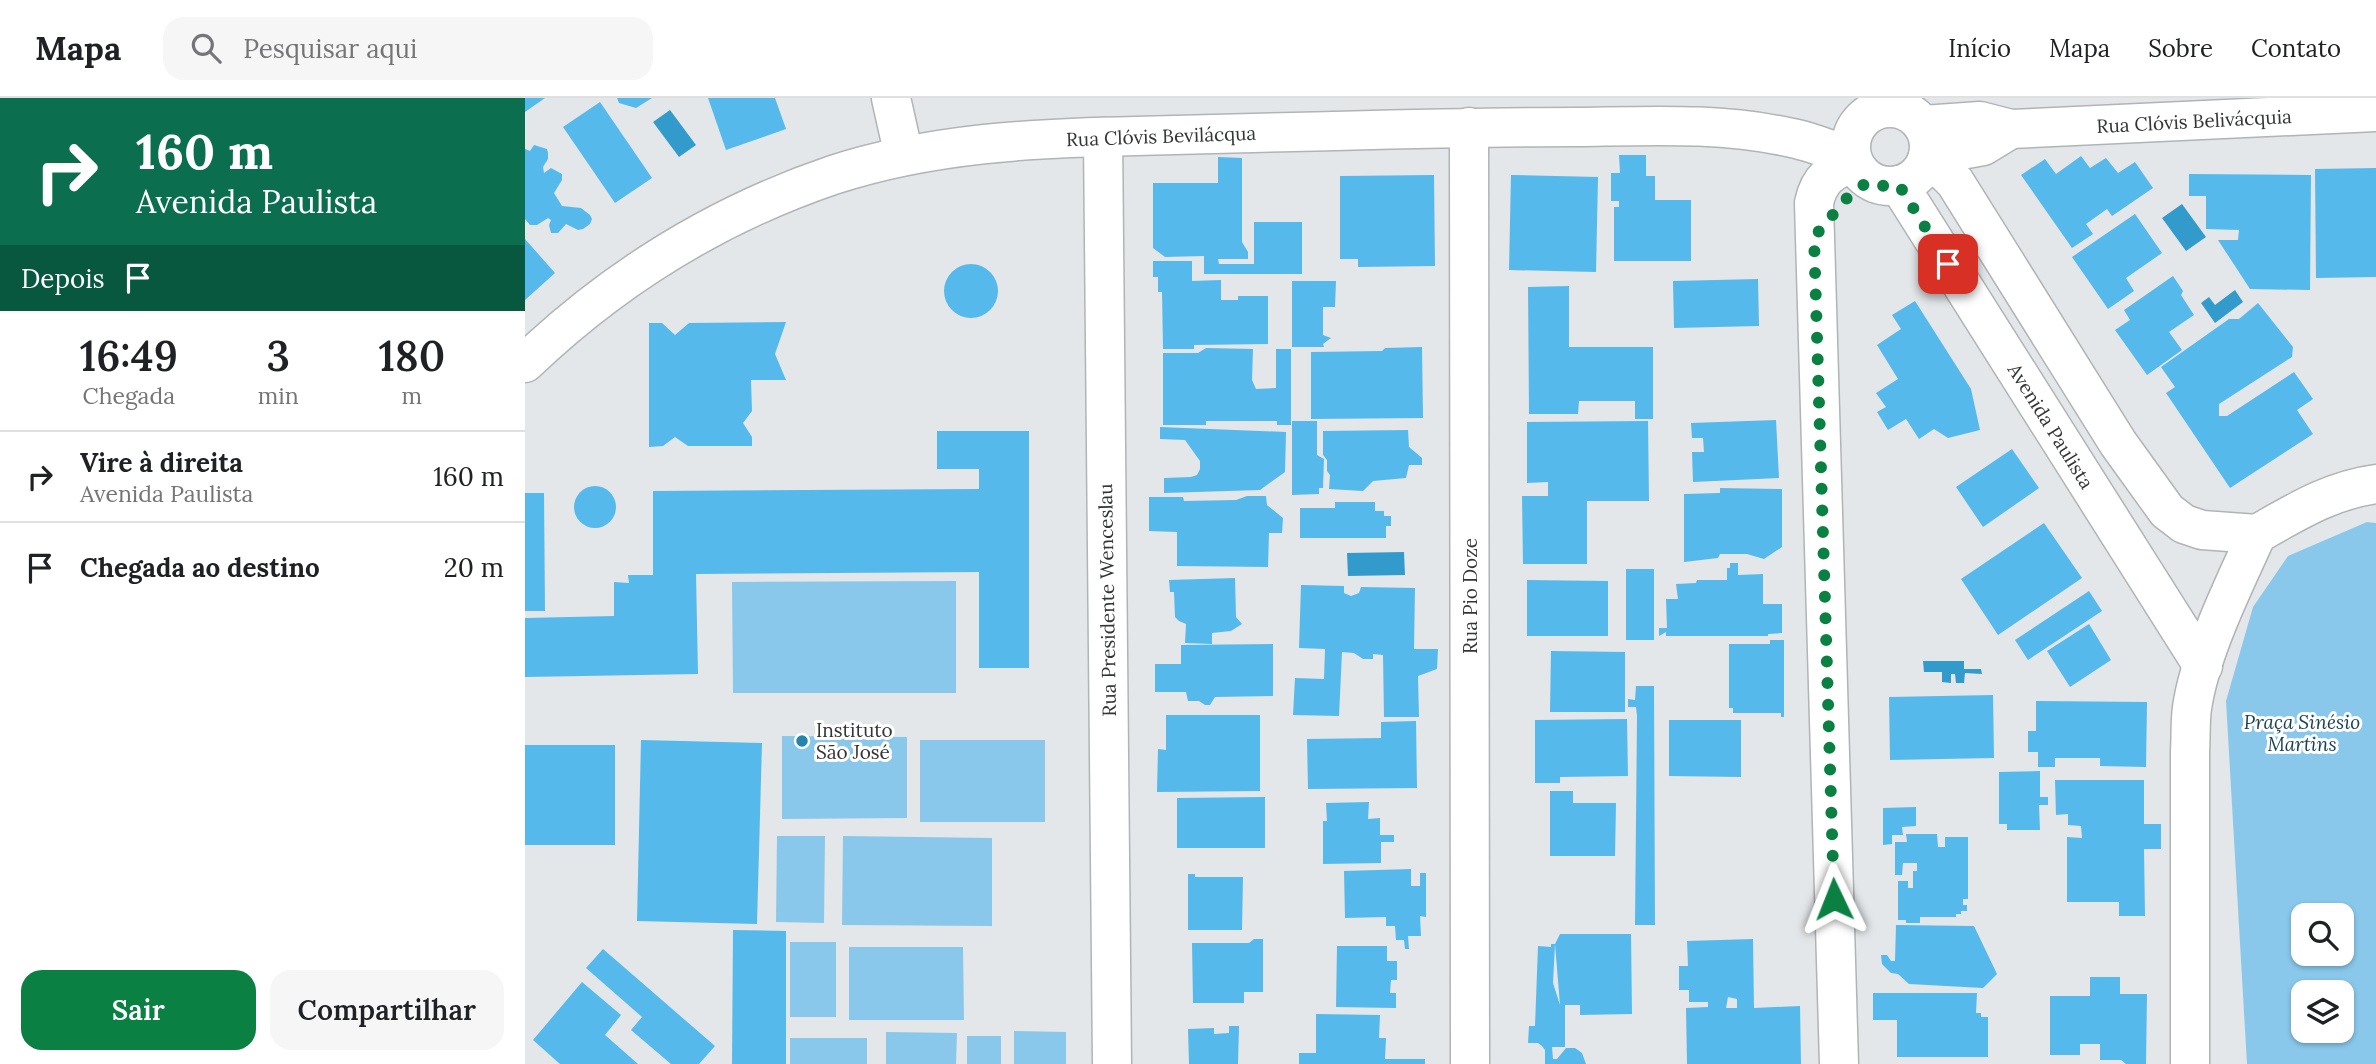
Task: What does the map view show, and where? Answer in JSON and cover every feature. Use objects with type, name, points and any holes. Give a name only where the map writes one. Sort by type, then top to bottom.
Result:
[{"type":"street","points":[[891,98],[904,156]]},
{"type":"street","name":"Rua Clóvis Belivácquia","points":[[1890,142],[1980,121],[2011,130],[2376,112]]},
{"type":"street","name":"Rua Clóvis Bevilácqua","points":[[525,363],[637,270],[700,233],[759,204],[833,175],[959,145],[1103,137],[1469,127],[1727,128],[1796,138],[1890,142]]},
{"type":"street","name":"Rua Pio Doze","points":[[1469,127],[1470,1064]]},
{"type":"street","name":"Rua Presidente Wenceslau","points":[[1103,137],[1112,1064]]},
{"type":"street","points":[[1839,1064],[1814,237],[1814,203],[1817,191],[1828,174],[1890,142],[1945,172],[1955,182],[2118,443],[2167,511],[2184,524],[2202,530],[2257,534],[2327,496],[2352,487],[2376,484]]},
{"type":"street","name":"Avenida Paulista","points":[[1890,142],[2203,666]]},
{"type":"street","points":[[2190,1064],[2192,707],[2203,666],[2228,598],[2257,534]]},
{"type":"green space","name":"Praça Sinésio Martins","points":[[2367,522],[2376,523],[2376,1064],[2247,1064],[2226,701],[2253,607],[2288,556]]},
{"type":"green space","points":[[956,581],[956,693],[733,693],[732,582]]},
{"type":"green space","points":[[782,736],[907,737],[907,818],[782,819]]},
{"type":"green space","points":[[920,740],[1045,740],[1045,822],[920,822]]},
{"type":"green space","points":[[777,836],[825,836],[824,923],[776,922]]},
{"type":"green space","points":[[843,836],[992,838],[992,926],[842,925]]},
{"type":"green space","points":[[790,942],[836,942],[836,1017],[790,1017]]},
{"type":"green space","points":[[849,947],[963,947],[964,1020],[849,1020]]},
{"type":"green space","points":[[1014,1031],[1066,1032],[1066,1064],[1014,1064]]},
{"type":"green space","points":[[886,1032],[957,1033],[956,1064],[886,1064]]},
{"type":"green space","points":[[967,1036],[1001,1036],[1001,1064],[967,1064]]},
{"type":"green space","points":[[790,1038],[867,1038],[867,1064],[790,1064]]},
{"type":"shaded area","points":[[670,110],[696,145],[679,157],[653,122]]},
{"type":"shaded area","points":[[2182,204],[2206,237],[2186,251],[2162,218]]},
{"type":"shaded area","points":[[2235,290],[2243,302],[2215,323],[2201,303],[2209,297],[2215,305]]},
{"type":"shaded area","points":[[1404,552],[1405,575],[1348,576],[1347,553]]},
{"type":"shaded area","points":[[1923,661],[1964,661],[1964,669],[1981,669],[1982,674],[1965,673],[1964,683],[1956,683],[1955,674],[1951,674],[1951,683],[1942,682],[1942,672],[1924,672]]},
{"type":"building","points":[[525,98],[545,98],[525,112]]},
{"type":"building","points":[[617,98],[652,98],[636,108],[619,103]]},
{"type":"building","points":[[708,98],[775,98],[786,129],[726,150]]},
{"type":"building","points":[[600,102],[652,178],[615,203],[563,127]]},
{"type":"building","points":[[534,145],[547,149],[548,159],[543,167],[544,173],[551,168],[562,174],[562,180],[554,193],[562,206],[581,208],[590,215],[590,224],[583,229],[578,230],[566,224],[558,233],[551,233],[551,220],[548,218],[537,225],[530,225],[525,219],[525,149],[530,151]]},
{"type":"building","points":[[1619,155],[1646,155],[1646,176],[1655,176],[1655,200],[1691,200],[1691,261],[1614,261],[1614,207],[1619,207],[1619,201],[1611,201],[1611,173],[1620,173]]},
{"type":"building","points":[[2081,156],[2090,168],[2106,158],[2118,173],[2135,162],[2153,188],[2112,216],[2107,209],[2086,224],[2093,234],[2072,248],[2021,175],[2045,159],[2056,174]]},
{"type":"building","points":[[1218,157],[1242,158],[1242,242],[1248,252],[1248,259],[1218,259],[1219,264],[1254,264],[1254,222],[1302,222],[1302,274],[1204,274],[1204,256],[1165,257],[1153,248],[1153,183],[1218,183]]},
{"type":"building","points":[[2376,168],[2376,277],[2316,278],[2315,169]]},
{"type":"building","points":[[2189,174],[2311,175],[2310,290],[2250,289],[2218,240],[2238,240],[2239,230],[2206,229],[2206,196],[2189,196]]},
{"type":"building","points":[[1434,175],[1435,266],[1358,267],[1358,259],[1340,259],[1340,176]]},
{"type":"building","points":[[1511,175],[1598,177],[1596,272],[1509,270]]},
{"type":"building","points":[[2135,214],[2162,253],[2126,278],[2134,291],[2108,309],[2072,257]]},
{"type":"building","points":[[525,239],[555,273],[525,300]]},
{"type":"building","points":[[1153,261],[1192,261],[1192,281],[1221,280],[1221,300],[1238,300],[1238,296],[1268,296],[1268,344],[1194,345],[1194,349],[1163,349],[1162,292],[1158,292],[1158,277],[1153,277]]},
{"type":"building","points":[[971,264],[990,272],[998,291],[990,310],[971,318],[952,310],[944,291],[952,272]]},
{"type":"building","points":[[2173,276],[2194,315],[2169,332],[2182,350],[2147,375],[2115,330],[2130,320],[2124,310]]},
{"type":"building","points":[[1758,279],[1759,326],[1674,328],[1673,281]]},
{"type":"building","points":[[1292,281],[1336,281],[1335,307],[1323,307],[1323,335],[1331,338],[1323,344],[1324,347],[1292,347]]},
{"type":"building","points":[[1569,286],[1569,347],[1653,347],[1653,419],[1635,419],[1635,401],[1579,401],[1578,414],[1529,414],[1528,287]]},
{"type":"building","points":[[1915,301],[1971,389],[1980,430],[1948,438],[1934,429],[1919,439],[1906,419],[1888,430],[1877,412],[1886,407],[1876,393],[1898,379],[1877,345],[1901,329],[1892,315]]},
{"type":"building","points":[[2258,303],[2293,347],[2292,357],[2219,404],[2219,416],[2227,416],[2294,372],[2313,399],[2297,410],[2313,434],[2230,488],[2166,393],[2175,387],[2161,367],[2229,319],[2239,319]]},
{"type":"building","points":[[786,322],[775,354],[786,380],[751,380],[752,411],[743,423],[752,437],[752,446],[688,446],[675,437],[663,446],[649,447],[649,323],[662,323],[675,335],[689,323]]},
{"type":"building","points":[[1422,347],[1423,418],[1311,419],[1311,352],[1382,351],[1385,348]]},
{"type":"building","points":[[1206,348],[1253,349],[1252,380],[1256,389],[1276,388],[1276,349],[1291,349],[1291,425],[1277,425],[1277,421],[1206,421],[1206,425],[1163,425],[1163,353],[1198,353]]},
{"type":"building","points":[[1776,420],[1779,478],[1693,482],[1692,452],[1704,452],[1703,438],[1692,438],[1691,423]]},
{"type":"building","points":[[1292,421],[1317,421],[1317,455],[1324,459],[1323,488],[1319,488],[1319,494],[1292,495]]},
{"type":"building","points":[[1648,421],[1649,501],[1587,501],[1587,564],[1523,564],[1522,496],[1548,496],[1548,482],[1527,483],[1527,422]]},
{"type":"building","points":[[1160,427],[1286,432],[1285,472],[1260,490],[1164,493],[1164,478],[1197,475],[1200,461],[1185,440],[1160,439]]},
{"type":"building","points":[[1408,430],[1409,447],[1422,458],[1422,465],[1409,465],[1406,478],[1373,481],[1363,491],[1329,489],[1330,475],[1327,471],[1327,460],[1323,455],[1323,431]]},
{"type":"building","points":[[937,431],[1029,431],[1029,668],[979,668],[979,572],[696,574],[698,674],[525,677],[525,618],[614,616],[614,582],[629,583],[628,575],[653,575],[653,491],[979,489],[979,469],[937,469]]},
{"type":"building","points":[[2012,449],[2039,488],[1983,527],[1956,487]]},
{"type":"building","points":[[595,486],[610,492],[616,507],[610,522],[595,528],[580,522],[574,507],[580,492]]},
{"type":"building","points":[[1720,488],[1782,489],[1782,547],[1764,559],[1747,554],[1720,554],[1718,558],[1684,562],[1684,494],[1720,493]]},
{"type":"building","points":[[525,493],[544,493],[545,611],[525,611]]},
{"type":"building","points":[[1247,496],[1266,496],[1267,505],[1283,518],[1282,533],[1269,533],[1268,567],[1177,566],[1177,532],[1149,531],[1149,497],[1183,497],[1184,501],[1236,500]]},
{"type":"building","points":[[1335,502],[1375,502],[1375,511],[1384,511],[1384,516],[1391,516],[1391,526],[1386,526],[1386,538],[1300,538],[1300,508],[1335,508]]},
{"type":"building","points":[[2044,523],[2082,578],[1998,635],[1961,579]]},
{"type":"building","points":[[1730,563],[1738,563],[1738,575],[1763,574],[1763,604],[1782,604],[1782,633],[1768,636],[1666,636],[1666,632],[1659,636],[1659,628],[1667,628],[1666,599],[1678,599],[1676,584],[1696,583],[1697,580],[1727,580]]},
{"type":"building","points":[[1626,569],[1654,569],[1654,640],[1626,640]]},
{"type":"building","points":[[1235,578],[1236,617],[1242,624],[1231,631],[1212,633],[1212,644],[1185,643],[1186,624],[1175,617],[1174,592],[1170,592],[1169,580]]},
{"type":"building","points":[[1527,580],[1608,581],[1608,636],[1527,636]]},
{"type":"building","points":[[1301,585],[1344,586],[1344,593],[1351,596],[1359,593],[1361,587],[1415,588],[1414,649],[1438,649],[1437,669],[1418,676],[1419,717],[1384,717],[1383,655],[1373,654],[1373,659],[1363,659],[1354,653],[1342,652],[1339,716],[1293,715],[1295,678],[1324,679],[1325,649],[1299,648]]},
{"type":"building","points":[[2089,591],[2102,611],[2028,660],[2015,640]]},
{"type":"building","points":[[2089,624],[2111,660],[2070,687],[2047,651]]},
{"type":"building","points":[[1770,640],[1784,640],[1784,717],[1781,717],[1781,713],[1733,713],[1733,708],[1729,708],[1729,644],[1770,644]]},
{"type":"building","points":[[1273,644],[1273,696],[1215,697],[1210,705],[1205,705],[1199,701],[1188,701],[1186,692],[1155,692],[1155,664],[1181,664],[1181,645]]},
{"type":"building","points":[[1551,651],[1625,652],[1625,712],[1550,712]]},
{"type":"building","points":[[1636,686],[1654,686],[1655,925],[1635,925],[1637,716],[1636,707],[1628,707],[1628,699],[1635,700]]},
{"type":"building","points":[[1993,695],[1994,758],[1890,760],[1889,697]]},
{"type":"building","points":[[2036,701],[2147,702],[2146,767],[2100,766],[2100,758],[2055,758],[2055,767],[2038,767],[2038,752],[2028,752],[2028,731],[2036,731]]},
{"type":"building","points":[[1166,715],[1260,715],[1260,791],[1157,792],[1158,749],[1166,750]]},
{"type":"building","points":[[1627,719],[1628,776],[1560,777],[1560,783],[1535,783],[1535,720]]},
{"type":"building","points":[[1669,720],[1741,720],[1741,777],[1669,776]]},
{"type":"building","points":[[1416,721],[1417,788],[1308,789],[1307,739],[1381,738],[1381,722]]},
{"type":"building","points":[[641,740],[762,743],[757,924],[637,921]]},
{"type":"building","points":[[525,745],[615,745],[615,845],[525,845]]},
{"type":"building","points":[[2040,771],[2040,797],[2048,797],[2048,805],[2039,805],[2040,830],[2007,830],[2007,824],[1999,824],[1999,772]]},
{"type":"building","points":[[2055,780],[2144,780],[2144,824],[2161,824],[2161,849],[2144,849],[2145,916],[2119,916],[2119,902],[2067,902],[2067,837],[2082,838],[2081,826],[2068,825],[2068,814],[2056,815]]},
{"type":"building","points":[[1550,791],[1573,791],[1573,803],[1616,803],[1615,856],[1550,856]]},
{"type":"building","points":[[1265,797],[1265,848],[1177,848],[1177,798]]},
{"type":"building","points":[[1369,802],[1368,819],[1380,818],[1380,835],[1394,835],[1394,842],[1381,842],[1381,863],[1323,864],[1323,821],[1327,821],[1326,803]]},
{"type":"building","points":[[1916,807],[1916,826],[1902,827],[1903,835],[1892,835],[1892,844],[1883,845],[1883,808]]},
{"type":"building","points":[[1906,834],[1937,834],[1938,847],[1945,847],[1945,837],[1968,837],[1968,899],[1963,899],[1967,911],[1961,911],[1956,917],[1920,917],[1920,923],[1898,920],[1898,881],[1908,881],[1908,888],[1913,888],[1913,871],[1917,871],[1917,863],[1903,863],[1902,875],[1895,875],[1895,842],[1907,842]]},
{"type":"building","points":[[1411,869],[1411,886],[1420,886],[1420,873],[1426,873],[1426,917],[1420,916],[1421,936],[1408,936],[1409,949],[1405,949],[1404,940],[1396,940],[1395,926],[1386,926],[1386,917],[1345,918],[1344,871]]},
{"type":"building","points":[[1188,874],[1195,874],[1195,877],[1243,877],[1242,930],[1188,930]]},
{"type":"building","points":[[1896,925],[1974,926],[1997,974],[1983,988],[1909,984],[1882,964],[1881,955],[1887,955],[1891,961],[1895,961]]},
{"type":"building","points":[[733,930],[786,931],[786,1064],[732,1064]]},
{"type":"building","points":[[1560,934],[1631,934],[1632,1014],[1580,1015],[1580,1005],[1565,1005],[1565,1047],[1552,1047],[1553,1059],[1557,1059],[1566,1048],[1575,1048],[1582,1053],[1586,1064],[1545,1064],[1545,1050],[1542,1046],[1528,1043],[1529,1026],[1535,1026],[1538,946],[1551,947],[1551,944],[1555,944]],"holes":[[[1555,944],[1560,1005],[1553,983]]]},
{"type":"building","points":[[1254,939],[1263,939],[1263,992],[1244,992],[1244,1003],[1193,1003],[1192,943],[1249,943]]},
{"type":"building","points":[[1753,939],[1754,1008],[1800,1006],[1801,1064],[1687,1064],[1686,1008],[1708,1007],[1708,1002],[1689,1002],[1689,990],[1679,990],[1679,966],[1688,966],[1687,941]],"holes":[[[1728,997],[1737,999],[1737,1008],[1726,1008]]]},
{"type":"building","points":[[1337,946],[1387,946],[1387,961],[1397,961],[1397,980],[1391,980],[1390,993],[1396,993],[1396,1008],[1336,1007]]},
{"type":"building","points":[[603,949],[715,1046],[699,1064],[671,1064],[631,1030],[642,1017],[586,968]]},
{"type":"building","points":[[2090,977],[2120,977],[2120,994],[2147,994],[2146,1064],[2100,1060],[2100,1044],[2080,1044],[2080,1055],[2050,1055],[2050,996],[2090,996]]},
{"type":"building","points":[[582,982],[621,1015],[605,1035],[638,1064],[560,1064],[533,1040]]},
{"type":"building","points":[[1873,993],[1977,993],[1976,1013],[1981,1013],[1981,1017],[1988,1017],[1988,1057],[1897,1057],[1897,1020],[1873,1020]]},
{"type":"building","points":[[1316,1014],[1380,1015],[1379,1038],[1386,1038],[1385,1059],[1425,1059],[1425,1064],[1299,1064],[1299,1053],[1316,1053]]},
{"type":"building","points":[[1229,1026],[1239,1026],[1238,1064],[1189,1064],[1188,1029],[1214,1028],[1214,1034],[1229,1033]]},
{"type":"place","name":"Instituto São José","points":[[802,741]]},
{"type":"route","points":[[1834,899],[1814,237],[1858,188],[1871,181],[1884,186],[1899,185],[1948,264]]}]
